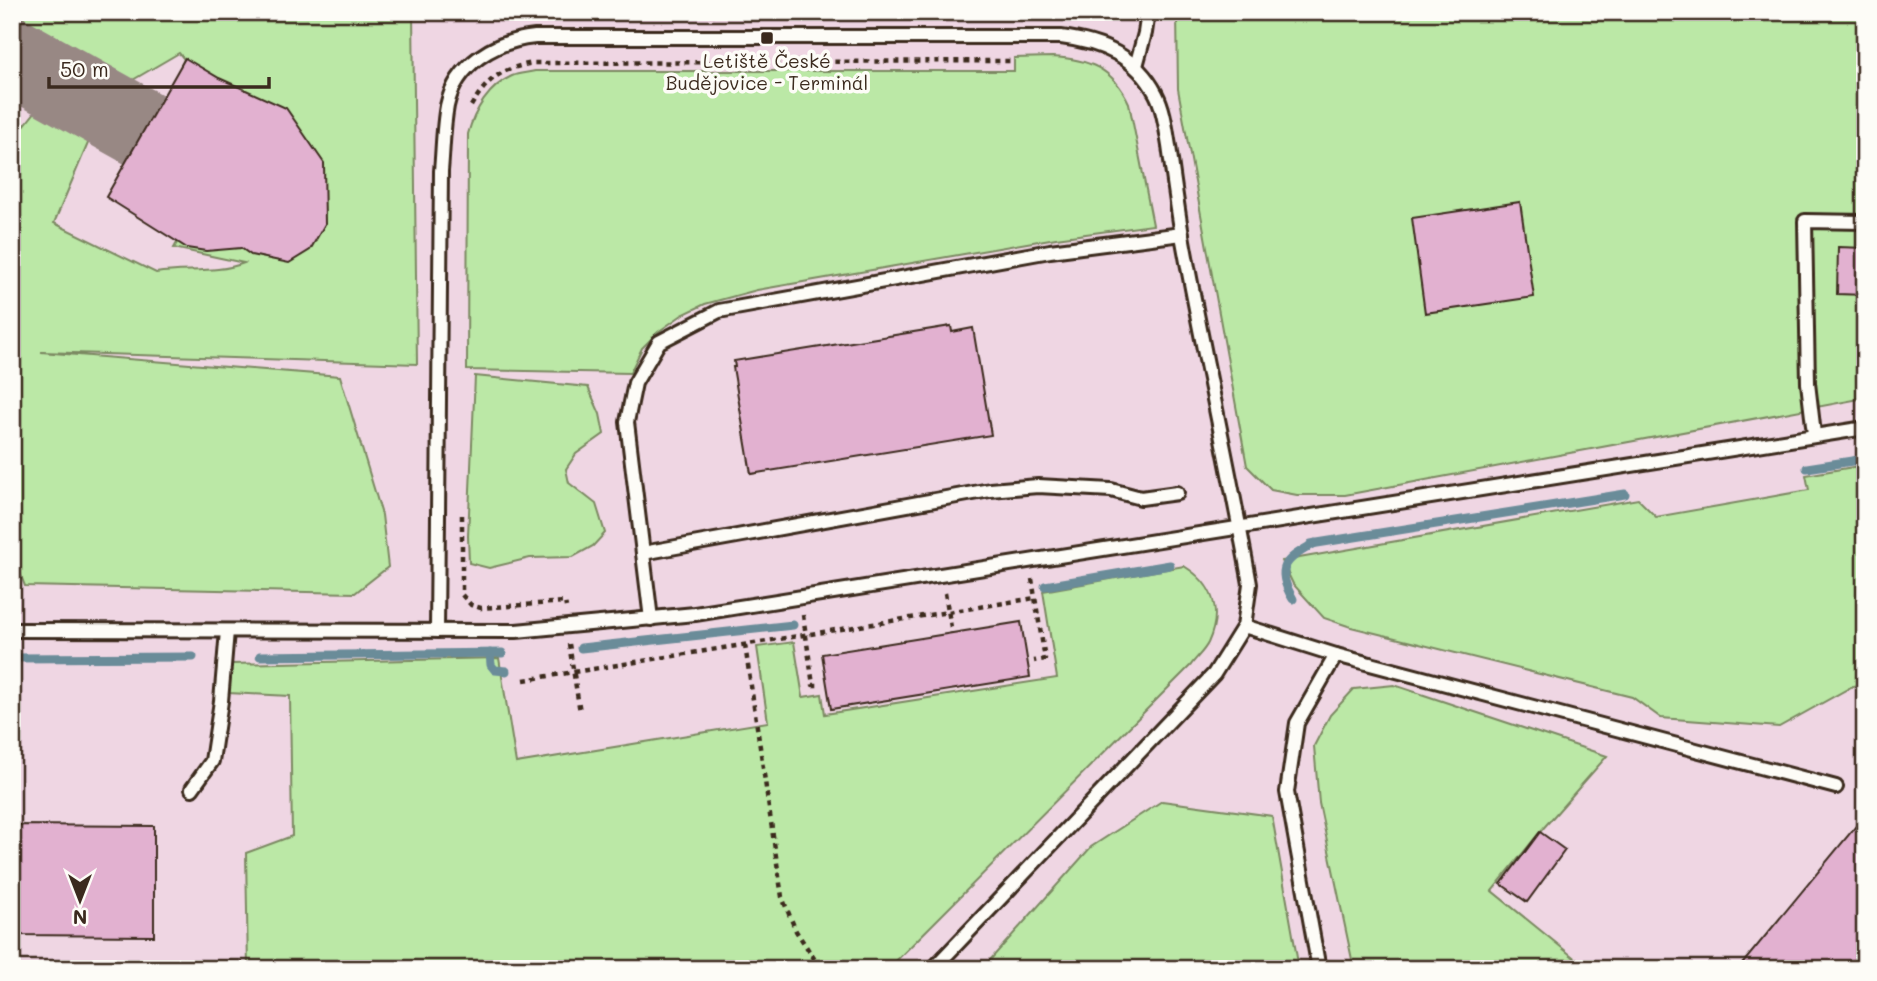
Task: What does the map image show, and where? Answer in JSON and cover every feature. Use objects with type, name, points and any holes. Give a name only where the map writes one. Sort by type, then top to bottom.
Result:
[{"type":"lane","points":[[1136,65],[1148,12]]},
{"type":"lane","points":[[437,631],[442,171],[447,107],[451,92],[461,74],[480,56],[496,46],[535,37],[1061,37],[1103,45],[1121,54],[1136,65],[1158,96],[1165,121],[1182,234],[1250,584],[1244,626],[1214,674],[933,969]]},
{"type":"lane","points":[[1814,434],[1808,383],[1805,221],[1865,222]]},
{"type":"lane","points":[[651,619],[627,422],[635,383],[659,342],[719,312],[1050,251],[1182,234]]},
{"type":"lane","points":[[12,630],[516,631],[651,619],[1865,428]]},
{"type":"lane","points":[[643,554],[990,490],[1038,486],[1111,490],[1141,498],[1177,493]]},
{"type":"lane","points":[[1244,626],[1336,655],[1836,787]]},
{"type":"lane","points":[[192,789],[212,761],[227,631]]},
{"type":"lane","points":[[1319,969],[1287,792],[1297,723],[1336,655]]},
{"type":"path","points":[[466,113],[488,82],[509,68],[533,63],[1014,61]]},
{"type":"path","points":[[462,508],[462,590],[465,601],[471,606],[481,608],[565,602],[580,712]]},
{"type":"path","points":[[1029,561],[1045,659],[1034,661]]},
{"type":"path","points":[[941,575],[952,633]]},
{"type":"path","points":[[800,597],[813,685],[818,685]]},
{"type":"path","points":[[524,680],[1035,598]]},
{"type":"path","points":[[745,645],[748,685],[782,897],[796,931],[821,969]]},
{"type":"shaded area","points":[[12,12],[1865,12],[1865,969],[12,969]]},
{"type":"green space","points":[[19,12],[413,12],[417,364],[41,352],[340,376],[382,515],[388,567],[355,593],[25,586],[15,561],[18,351],[16,136],[36,111],[56,110],[75,117],[89,141],[54,223],[156,273],[211,270],[244,263],[174,248],[187,225],[125,200],[184,59],[179,53],[131,81],[102,77],[65,62],[37,37]]},
{"type":"green space","points":[[1177,12],[1865,12],[1865,398],[1345,495],[1297,495],[1271,490],[1247,466],[1178,89]]},
{"type":"green space","points":[[1052,57],[1088,63],[1107,74],[1123,91],[1129,103],[1153,225],[1056,238],[757,290],[705,304],[682,315],[658,332],[642,348],[630,373],[467,370],[468,134],[484,100],[504,80],[535,71],[1014,71],[1014,58]]},
{"type":"green space","points":[[475,376],[588,387],[600,414],[604,434],[576,454],[566,469],[569,483],[596,504],[605,533],[593,546],[573,557],[530,558],[489,568],[469,563]]},
{"type":"green space","points":[[1865,465],[1865,684],[1853,686],[1779,727],[1661,718],[1632,697],[1324,618],[1293,584],[1282,561],[1638,499],[1656,517],[1809,490],[1806,475]]},
{"type":"green space","points":[[1184,566],[1202,581],[1215,609],[1212,631],[1204,649],[888,969],[248,969],[246,853],[292,836],[290,696],[228,693],[231,664],[499,658],[516,763],[768,722],[757,647],[794,642],[803,697],[822,694],[825,714],[1057,678],[1043,591]]},
{"type":"green space","points":[[1394,685],[1607,756],[1492,891],[1588,969],[1354,969],[1319,803],[1314,746],[1330,715],[1354,689]]},
{"type":"green space","points":[[1162,801],[1272,816],[1299,969],[982,969],[1091,847]]},
{"type":"building","points":[[583,12],[742,12],[742,15],[583,16]]},
{"type":"building","points":[[185,58],[219,78],[286,108],[324,163],[325,224],[310,250],[289,263],[251,255],[241,248],[206,251],[187,248],[106,197]]},
{"type":"building","points":[[1520,202],[1534,297],[1425,313],[1412,218]]},
{"type":"building","points":[[1838,247],[1865,248],[1865,295],[1837,294]]},
{"type":"building","points":[[951,326],[952,332],[973,328],[991,435],[751,474],[734,361]]},
{"type":"building","points":[[1021,622],[1030,677],[831,709],[822,654]]},
{"type":"building","points":[[1865,815],[1865,969],[1738,969]]},
{"type":"building","points":[[12,825],[154,826],[154,936],[12,935]]},
{"type":"building","points":[[1540,832],[1565,850],[1527,902],[1501,884]]},
{"type":"building","points":[[209,961],[242,962],[242,969],[209,969]]},
{"type":"waterway","points":[[1807,468],[1865,459]]},
{"type":"waterway","points":[[1311,544],[1625,494]]},
{"type":"waterway","points":[[1293,599],[1284,578],[1286,564],[1315,543]]},
{"type":"waterway","points":[[1045,586],[1170,565]]},
{"type":"waterway","points":[[581,648],[793,625]]},
{"type":"waterway","points":[[490,653],[491,665],[495,670],[506,671]]},
{"type":"waterway","points":[[260,656],[502,653]]},
{"type":"waterway","points":[[12,658],[193,657]]},
{"type":"taxiway","points":[[12,56],[143,129]]},
{"type":"place","name":"Letiště České Budějovice - Terminál","points":[[767,38]]}]
